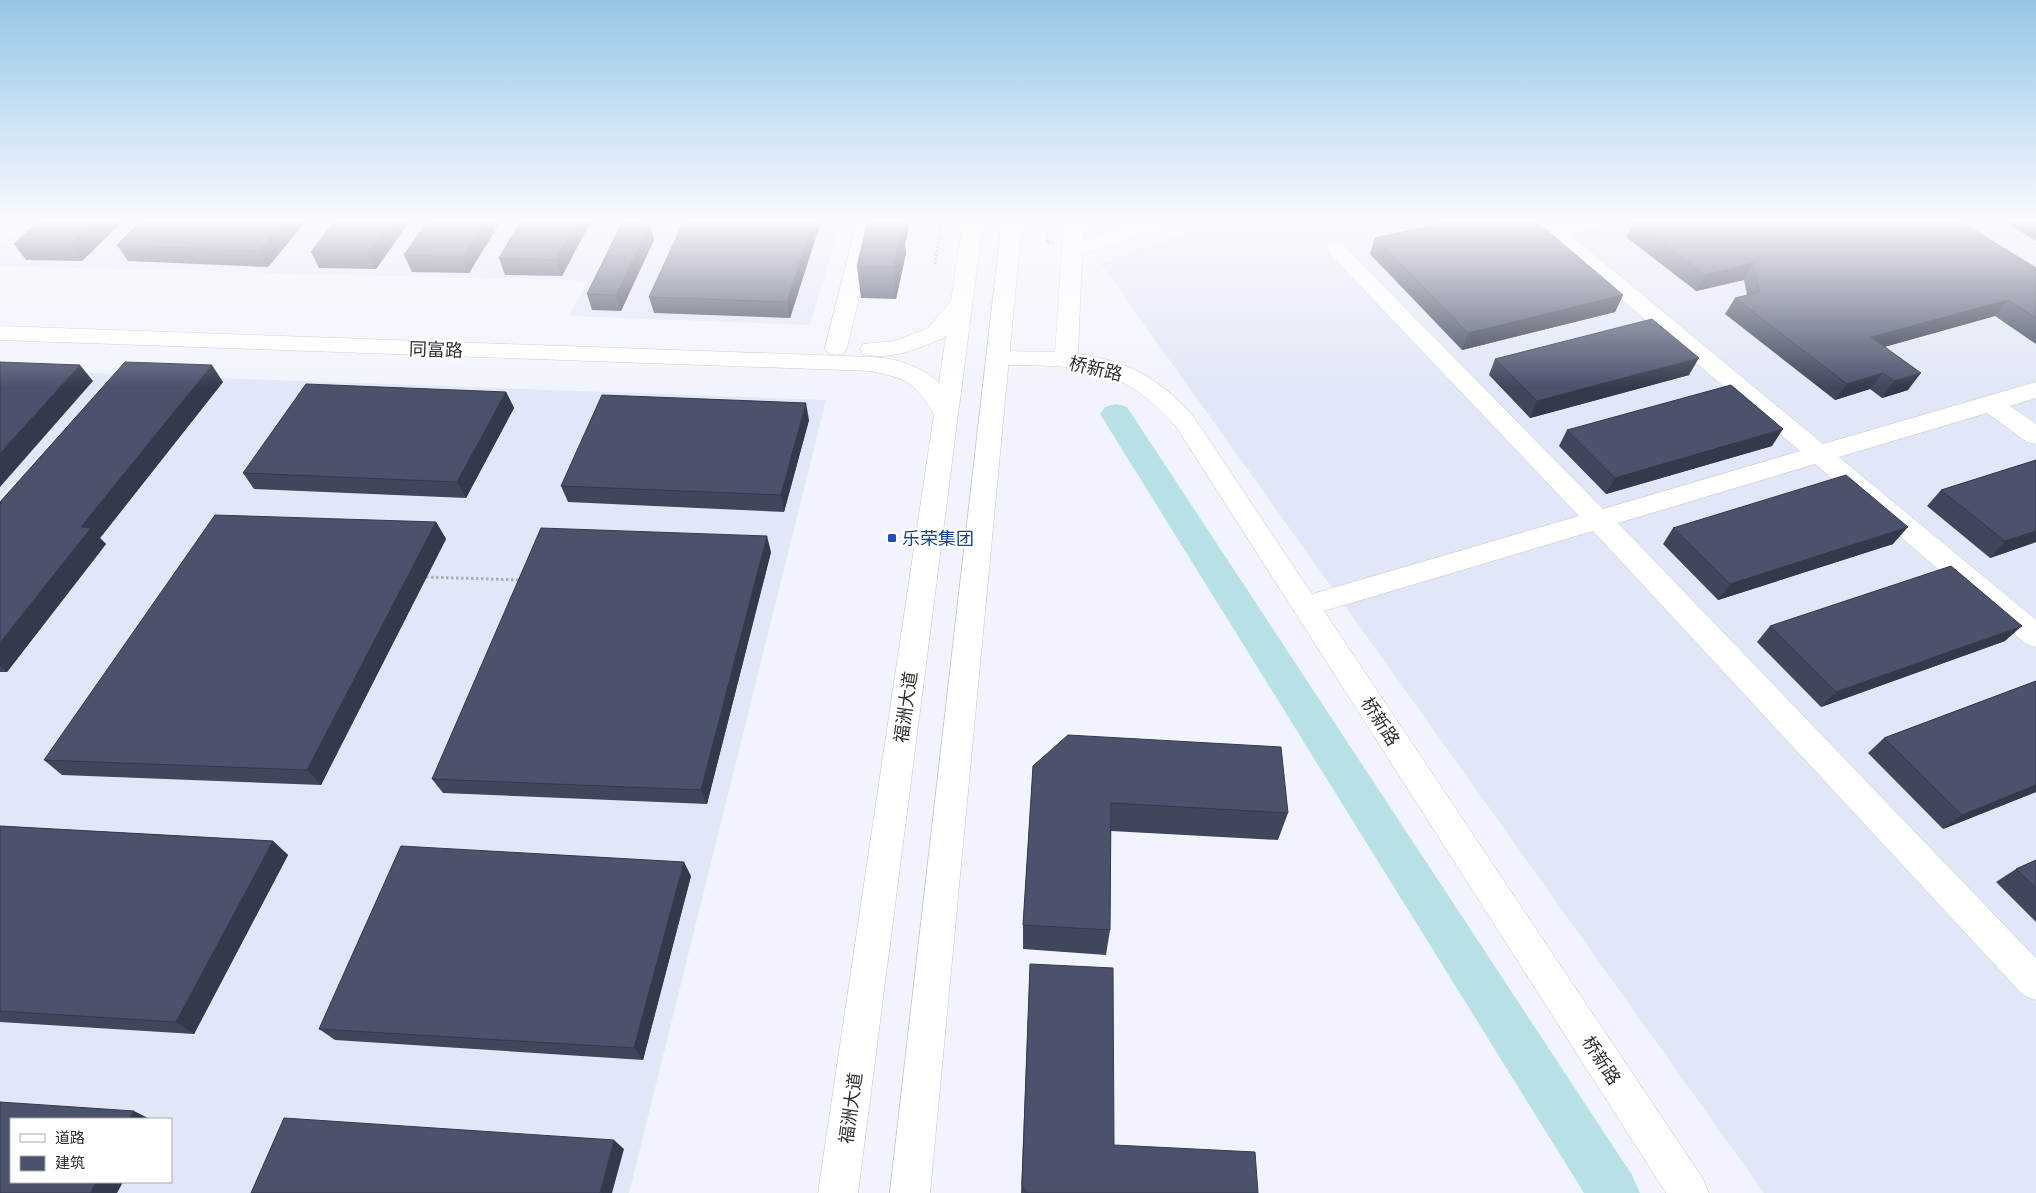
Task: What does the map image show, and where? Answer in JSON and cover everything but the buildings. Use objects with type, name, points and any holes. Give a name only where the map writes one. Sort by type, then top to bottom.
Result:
[{"type":"street","points":[[836,348],[853,277]]},
{"type":"street","name":"福洲大道","points":[[838,1193],[965,277]]},
{"type":"street","points":[[910,1193],[1006,277]]},
{"type":"street","points":[[1066,360],[1072,277]]},
{"type":"street","points":[[1363,277],[1599,520],[2036,983]]},
{"type":"street","points":[[1608,277],[2036,636]]},
{"type":"street","points":[[871,356],[936,333],[961,303]]},
{"type":"street","name":"同富路","points":[[0,324],[125,330],[836,348],[871,356]]},
{"type":"street","name":"同富路","points":[[0,332],[316,346],[871,356]]},
{"type":"street","points":[[871,356],[898,368],[929,386],[945,412]]},
{"type":"street","name":"桥新路","points":[[998,358],[1066,360],[1109,368],[1136,379],[1165,400],[1185,422],[1690,1193]]},
{"type":"street","points":[[1306,606],[2036,390]]},
{"type":"street","points":[[1991,404],[2036,436]]},
{"type":"path","points":[[426,577],[524,580]]},
{"type":"shaded area","points":[[418,277],[824,277],[810,325],[569,316],[587,281]]},
{"type":"shaded area","points":[[1110,277],[2036,277],[2036,1193],[1764,1193]]},
{"type":"shaded area","points":[[0,368],[113,374],[826,400],[629,1193],[0,1193],[0,501],[76,416],[0,498]]},
{"type":"waterway","points":[[1116,414],[1614,1193]]},
{"type":"place","name":"乐荣集团","points":[[892,538]]}]
